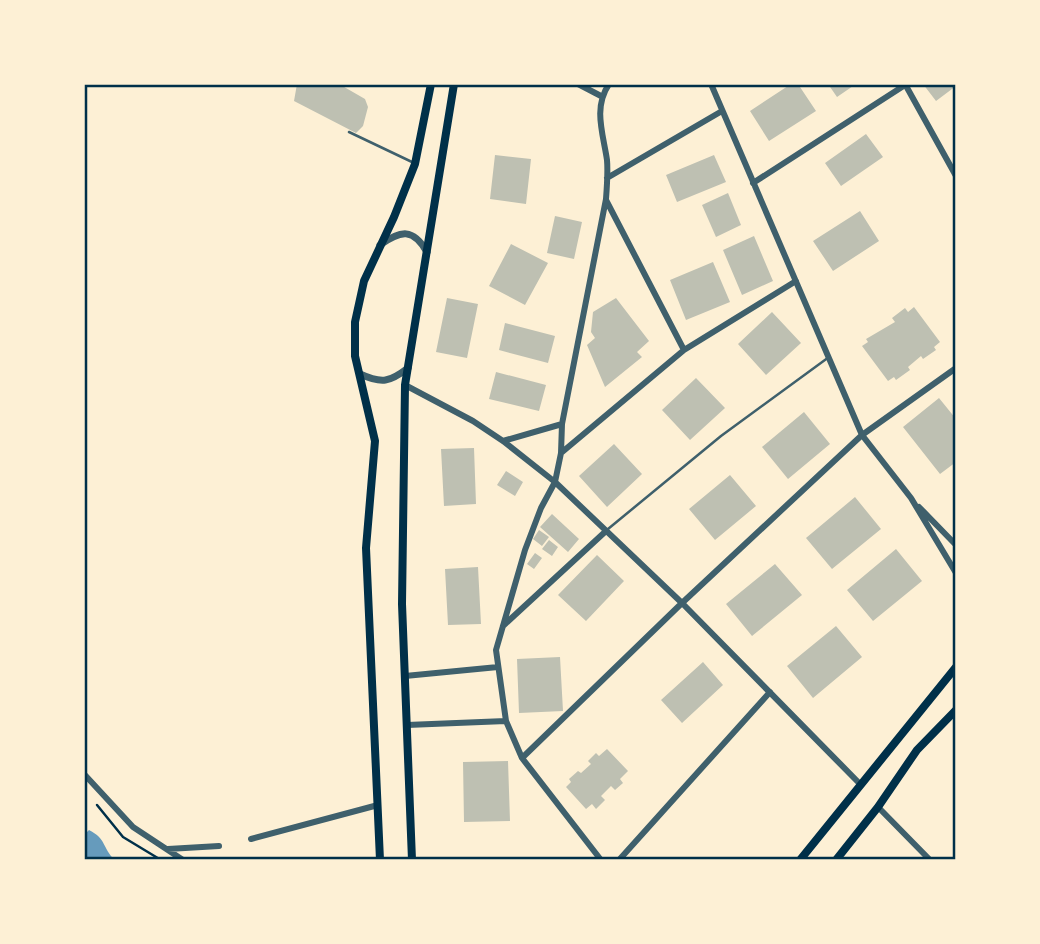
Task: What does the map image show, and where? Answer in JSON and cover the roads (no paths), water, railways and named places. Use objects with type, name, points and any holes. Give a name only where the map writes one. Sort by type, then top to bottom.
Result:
[{"type":"main road","points":[[380,860],[366,548],[375,441],[355,356],[355,323],[364,281],[415,164],[431,84]]},
{"type":"main road","points":[[412,860],[402,604],[405,385],[454,84]]},
{"type":"main road","points":[[800,860],[956,667]]},
{"type":"main road","points":[[836,860],[878,807],[917,750],[956,710]]},
{"type":"street","points":[[578,84],[601,96]]},
{"type":"street","points":[[601,860],[522,758],[506,721],[496,650],[525,551],[541,508],[555,482],[561,453],[562,424],[606,199],[607,163],[599,115],[601,96],[609,84]]},
{"type":"street","points":[[710,84],[862,435],[911,498],[956,545]]},
{"type":"street","points":[[753,183],[905,85],[955,171]]},
{"type":"street","points":[[607,178],[722,111]]},
{"type":"street","points":[[606,199],[684,350]]},
{"type":"street","points":[[379,246],[398,233],[406,234],[421,241],[427,252]]},
{"type":"street","points":[[561,453],[684,350],[796,281]]},
{"type":"street","points":[[360,374],[382,381],[394,379],[408,368]]},
{"type":"street","points":[[522,758],[682,603],[862,435],[956,368]]},
{"type":"street","points":[[405,385],[503,441],[555,482],[682,603],[860,784]]},
{"type":"street","points":[[503,441],[562,424]]},
{"type":"street","points":[[911,498],[956,573]]},
{"type":"street","points":[[502,628],[606,531]]},
{"type":"street","points":[[405,676],[498,667]]},
{"type":"street","points":[[619,860],[770,692]]},
{"type":"street","points":[[407,725],[506,721]]},
{"type":"street","points":[[84,774],[133,827],[183,860]]},
{"type":"street","points":[[251,839],[378,805]]},
{"type":"street","points":[[878,807],[930,860]]},
{"type":"street","points":[[166,849],[219,846]]},
{"type":"lane","points":[[349,132],[415,164]]},
{"type":"lane","points":[[606,531],[721,436],[829,357]]},
{"type":"water","points":[[89,830],[102,840],[115,860],[86,860],[84,835]]}]
